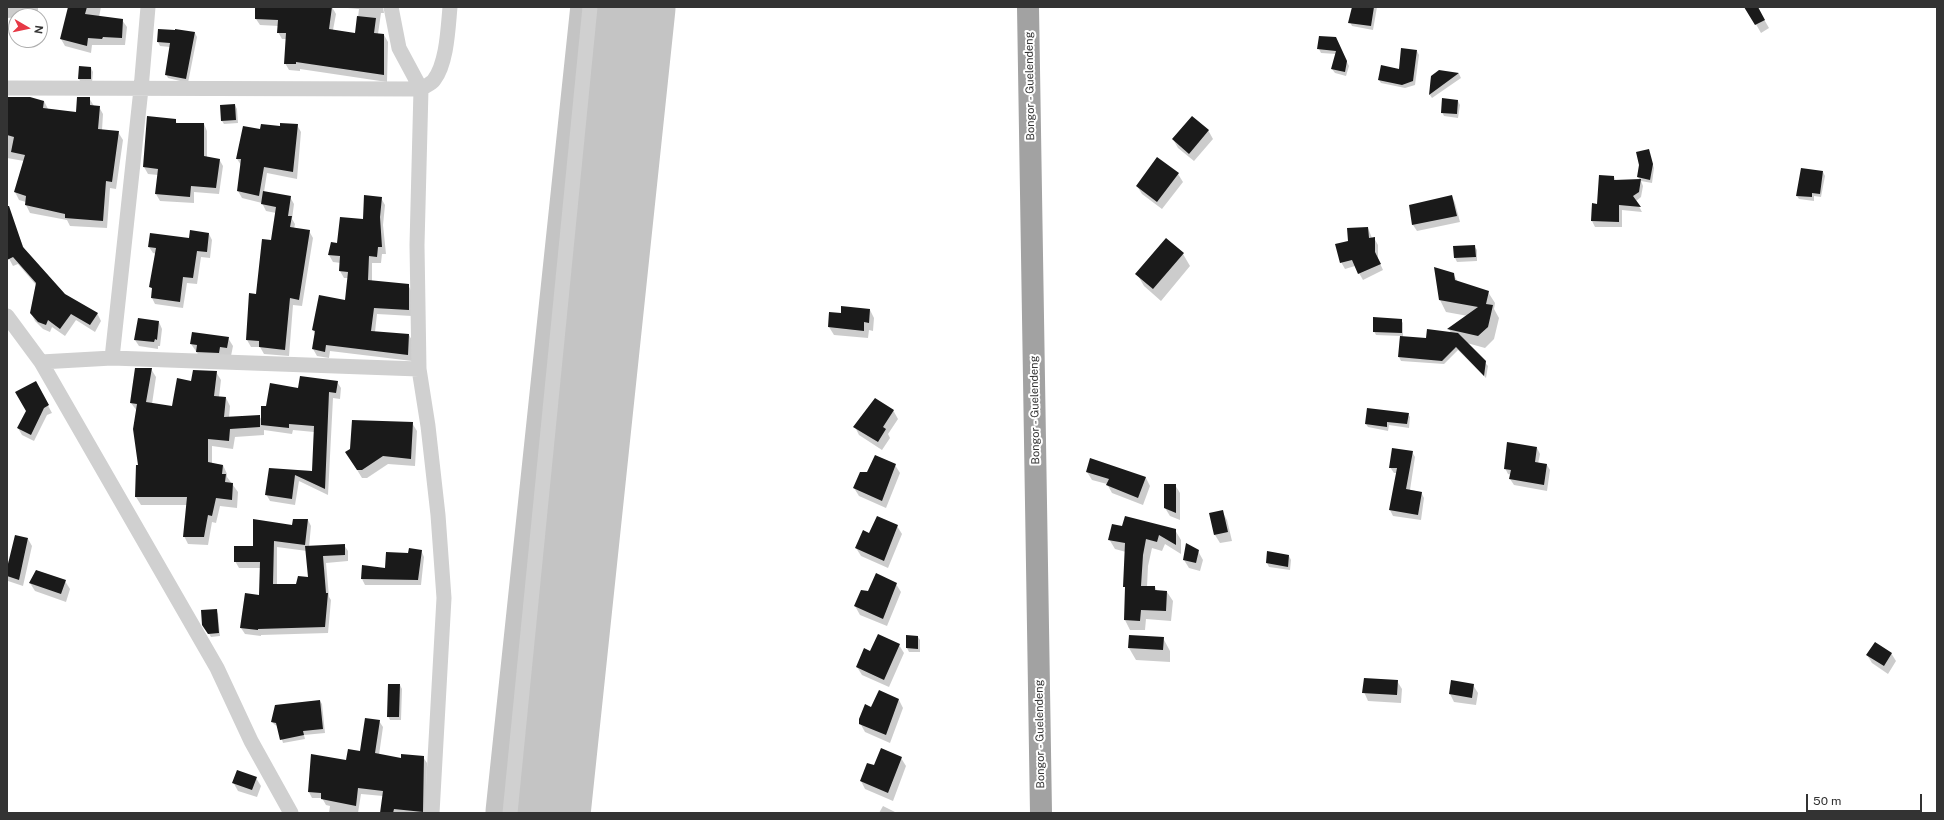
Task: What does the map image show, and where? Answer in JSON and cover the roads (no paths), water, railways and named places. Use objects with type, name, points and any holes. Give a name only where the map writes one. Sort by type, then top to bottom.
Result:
[{"type":"highway","name":"Bongor - Guelendeng","points":[[1028,7],[1041,813]]},
{"type":"street","points":[[112,358],[141,89],[148,7]]},
{"type":"street","points":[[391,7],[399,48],[421,89],[417,245],[419,369],[428,426],[438,515],[444,598],[432,813]]},
{"type":"street","points":[[7,88],[421,89],[433,82],[439,72],[446,45],[450,7]]},
{"type":"street","points":[[510,813],[590,7]]},
{"type":"street","points":[[7,316],[41,362],[217,668],[251,741],[291,813]]},
{"type":"street","points":[[41,362],[112,358],[419,369]]}]
